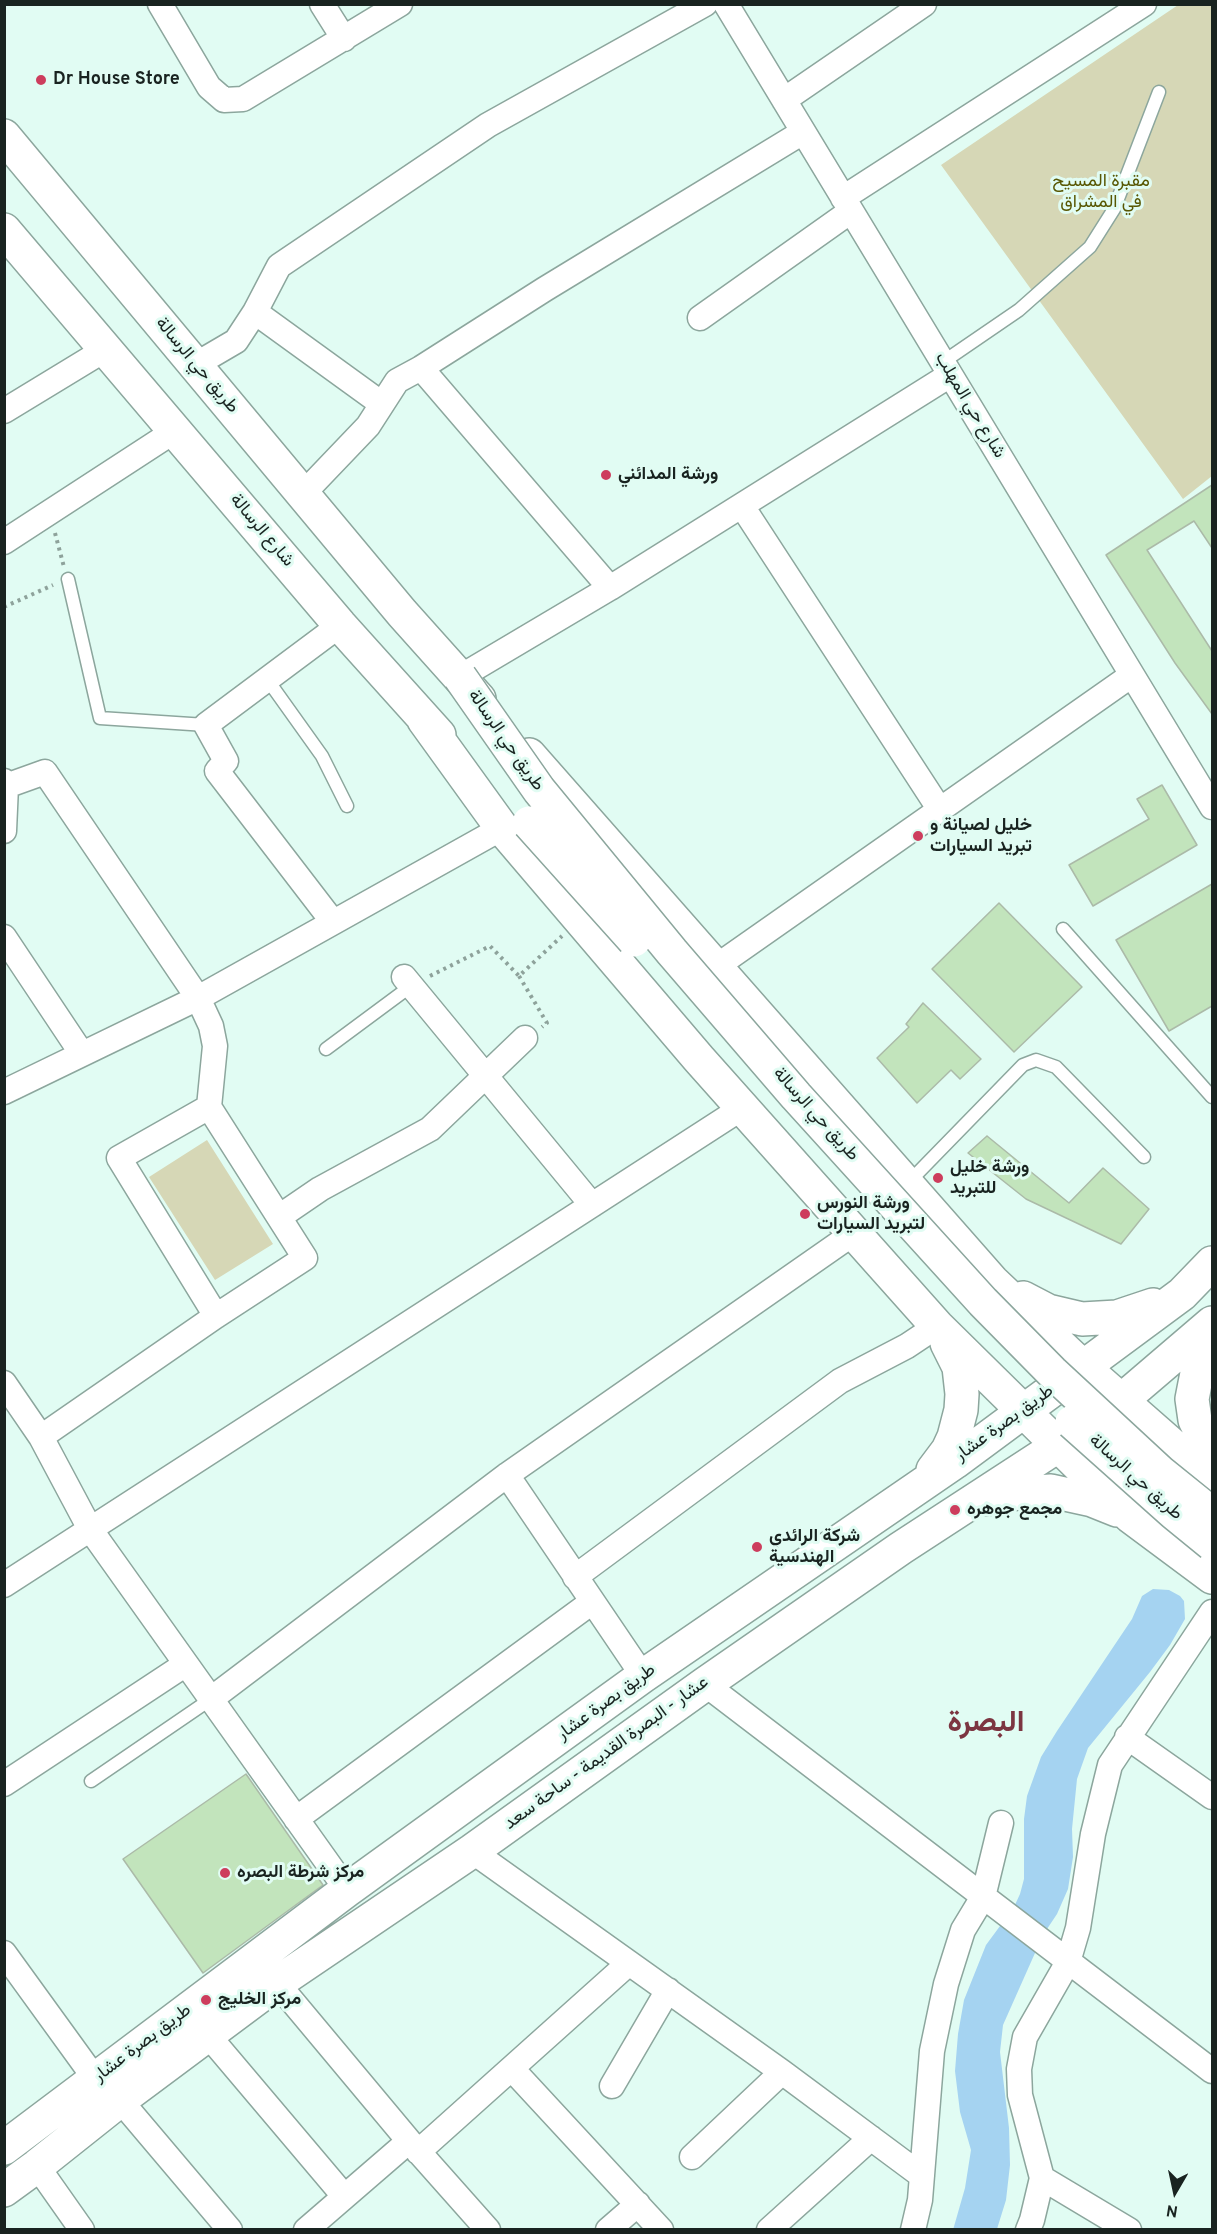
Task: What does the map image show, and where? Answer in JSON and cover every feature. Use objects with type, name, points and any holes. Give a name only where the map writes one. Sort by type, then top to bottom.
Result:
[{"type":"main road","name":"طريق حي الرسالة","points":[[4,136],[402,613],[717,966],[992,1281],[1083,1367],[1212,1480]]},
{"type":"main road","name":"شارع الرسالة","points":[[4,230],[340,626],[516,826]]},
{"type":"main road","name":"طريق حي الرسالة","points":[[460,678],[539,790],[672,952],[796,1096],[983,1302],[1052,1372],[1160,1472],[1212,1514]]},
{"type":"main road","name":"طريق حي الرسالة","points":[[516,826],[984,1335],[1109,1456],[1174,1514],[1212,1544]]},
{"type":"main road","points":[[516,826],[580,919],[742,1108],[937,1326],[1130,1516],[1212,1577]]},
{"type":"main road","name":"طريق بصرة عشار","points":[[4,2148],[108,2090],[346,1890],[643,1676],[919,1486],[1183,1293],[1212,1263]]},
{"type":"main road","points":[[992,1281],[1048,1311],[1082,1319],[1117,1317],[1183,1293]]},
{"type":"main road","name":"عشار - البصرة القديمة - ساحة سعد","points":[[4,2190],[37,2166],[108,2090],[207,2034],[472,1851],[705,1684],[901,1548],[1122,1401],[1212,1323]]},
{"type":"main road","points":[[919,1486],[948,1450],[961,1410],[959,1367],[937,1326]]},
{"type":"main road","points":[[1212,1330],[1199,1363],[1192,1399],[1195,1420],[1212,1455]]},
{"type":"main road","points":[[968,1504],[1007,1494],[1051,1491],[1092,1500],[1130,1516]]},
{"type":"street","points":[[160,4],[209,87],[224,100],[243,99],[400,4]]},
{"type":"street","points":[[322,4],[344,39]]},
{"type":"street","points":[[195,365],[236,341],[255,312],[279,266],[488,125],[705,4]]},
{"type":"street","name":"شارع حي المهلب","points":[[726,4],[1212,807]]},
{"type":"street","points":[[784,100],[924,4]]},
{"type":"street","points":[[700,318],[847,204],[1144,4]]},
{"type":"street","points":[[303,494],[368,426],[397,381],[803,132]]},
{"type":"street","points":[[255,312],[382,404]]},
{"type":"street","points":[[4,411],[106,349]]},
{"type":"street","points":[[421,368],[610,588]]},
{"type":"street","points":[[460,678],[741,506],[946,368]]},
{"type":"street","points":[[4,542],[176,430]]},
{"type":"street","points":[[741,506],[940,810]]},
{"type":"street","points":[[333,922],[217,771],[226,761],[206,725],[340,626]]},
{"type":"street","points":[[717,966],[1132,675]]},
{"type":"street","points":[[4,831],[5,784],[45,772],[198,998],[211,1026],[215,1046],[209,1107],[305,1258],[216,1316],[41,1437]]},
{"type":"street","points":[[4,1092],[198,998],[333,922],[516,826]]},
{"type":"street","points":[[4,937],[82,1054]]},
{"type":"street","points":[[407,981],[592,1205]]},
{"type":"street","points":[[279,1217],[321,1189],[430,1129],[525,1038]]},
{"type":"street","points":[[209,1107],[119,1158],[216,1316]]},
{"type":"street","points":[[4,1585],[742,1108]]},
{"type":"street","points":[[211,1699],[507,1476],[854,1233]]},
{"type":"street","points":[[574,1577],[840,1382],[907,1346],[937,1326]]},
{"type":"street","points":[[4,1383],[41,1437],[90,1529],[346,1890]]},
{"type":"street","points":[[507,1476],[643,1676]]},
{"type":"street","points":[[296,1819],[591,1602]]},
{"type":"street","points":[[1028,2229],[1042,2178],[1020,2095],[1019,2070],[1025,2037],[1060,1954],[1078,1928],[1086,1870],[1110,1765],[1212,1612]]},
{"type":"street","points":[[4,1784],[186,1664]]},
{"type":"street","points":[[705,1684],[1212,2071]]},
{"type":"street","points":[[1127,1737],[1212,1797]]},
{"type":"street","points":[[913,2229],[920,2200],[932,2051],[946,1984],[963,1930],[990,1903],[1001,1823]]},
{"type":"street","points":[[472,1851],[782,2072],[922,2176]]},
{"type":"street","points":[[5,1955],[108,2090],[230,2229]]},
{"type":"street","points":[[306,2229],[344,2196],[414,2146],[512,2069],[629,1963]]},
{"type":"street","points":[[278,1983],[414,2146],[487,2229]]},
{"type":"street","points":[[612,2086],[668,1990]]},
{"type":"street","points":[[207,2034],[344,2196]]},
{"type":"street","points":[[512,2069],[661,2229]]},
{"type":"street","points":[[692,2157],[782,2072]]},
{"type":"street","points":[[769,2229],[872,2138]]},
{"type":"street","points":[[37,2166],[82,2229]]},
{"type":"street","points":[[1042,2178],[1129,2229]]},
{"type":"street","points":[[608,2229],[638,2204]]},
{"type":"lane","points":[[946,368],[1019,310],[1090,248],[1114,209],[1159,92]]},
{"type":"lane","points":[[68,579],[100,718],[206,725]]},
{"type":"lane","points":[[267,679],[322,756],[347,806]]},
{"type":"lane","points":[[1063,929],[1212,1097]]},
{"type":"lane","points":[[326,1049],[407,981]]},
{"type":"lane","points":[[906,1185],[1023,1065],[1036,1060],[1056,1067],[1144,1158]]},
{"type":"lane","points":[[91,1781],[211,1699]]},
{"type":"path","points":[[4,607],[68,579],[49,514]]},
{"type":"path","points":[[519,976],[580,919]]},
{"type":"path","points":[[407,981],[489,946],[519,976],[547,1023],[525,1038]]},
{"type":"green space","name":"مقبرة المسيح في المشراق","points":[[1178,5],[1212,5],[1212,476],[1183,499],[941,165]]},
{"type":"green space","points":[[207,1140],[273,1244],[215,1280],[149,1177]]},
{"type":"water","points":[[1153,1589],[1169,1590],[1180,1596],[1184,1601],[1185,1619],[1170,1645],[1150,1672],[1088,1748],[1077,1779],[1072,1829],[1073,1857],[1068,1889],[1057,1914],[1043,1935],[1003,2025],[1000,2052],[1009,2128],[1010,2165],[1006,2200],[997,2229],[953,2230],[965,2188],[971,2150],[960,2112],[955,2071],[958,2034],[964,2000],[986,1945],[1014,1907],[1020,1894],[1024,1879],[1024,1819],[1027,1796],[1041,1757],[1132,1619],[1142,1596]]},
{"type":"building","points":[[1212,485],[1212,548],[1194,521],[1147,550],[1212,651],[1212,714],[1175,663],[1106,555]]},
{"type":"building","points":[[1162,785],[1197,845],[1093,906],[1069,865],[1149,819],[1137,799]]},
{"type":"building","points":[[1212,884],[1212,1006],[1169,1031],[1116,940]]},
{"type":"building","points":[[999,903],[1082,987],[1014,1052],[932,969]]},
{"type":"building","points":[[923,1003],[981,1059],[960,1079],[951,1070],[917,1103],[877,1058],[909,1027],[906,1024]]},
{"type":"building","points":[[987,1136],[1069,1203],[1103,1168],[1149,1209],[1121,1244],[1026,1199],[968,1153]]},
{"type":"building","name":"مركز شرطة البصره","points":[[246,1774],[323,1885],[203,1973],[123,1859]]},
{"type":"place","name":"Dr House Store","points":[[41,80]]},
{"type":"place","name":"ورشة المدائني","points":[[606,475]]},
{"type":"place","name":"خليل لصيانة و تبريد السيارات","points":[[918,836]]},
{"type":"place","name":"ورشة خليل للتبريد","points":[[938,1178]]},
{"type":"place","name":"ورشة النورس لتبريد السيارات","points":[[805,1214]]},
{"type":"place","name":"مجمع جوهره","points":[[955,1510]]},
{"type":"place","name":"شركة الرائدي الهندسية","points":[[757,1547]]},
{"type":"place","name":"مركز شرطة البصره","points":[[225,1873]]},
{"type":"place","name":"مركز الخليج","points":[[206,2000]]},
{"type":"district","name":"البصرة","points":[[986,1725]]}]
